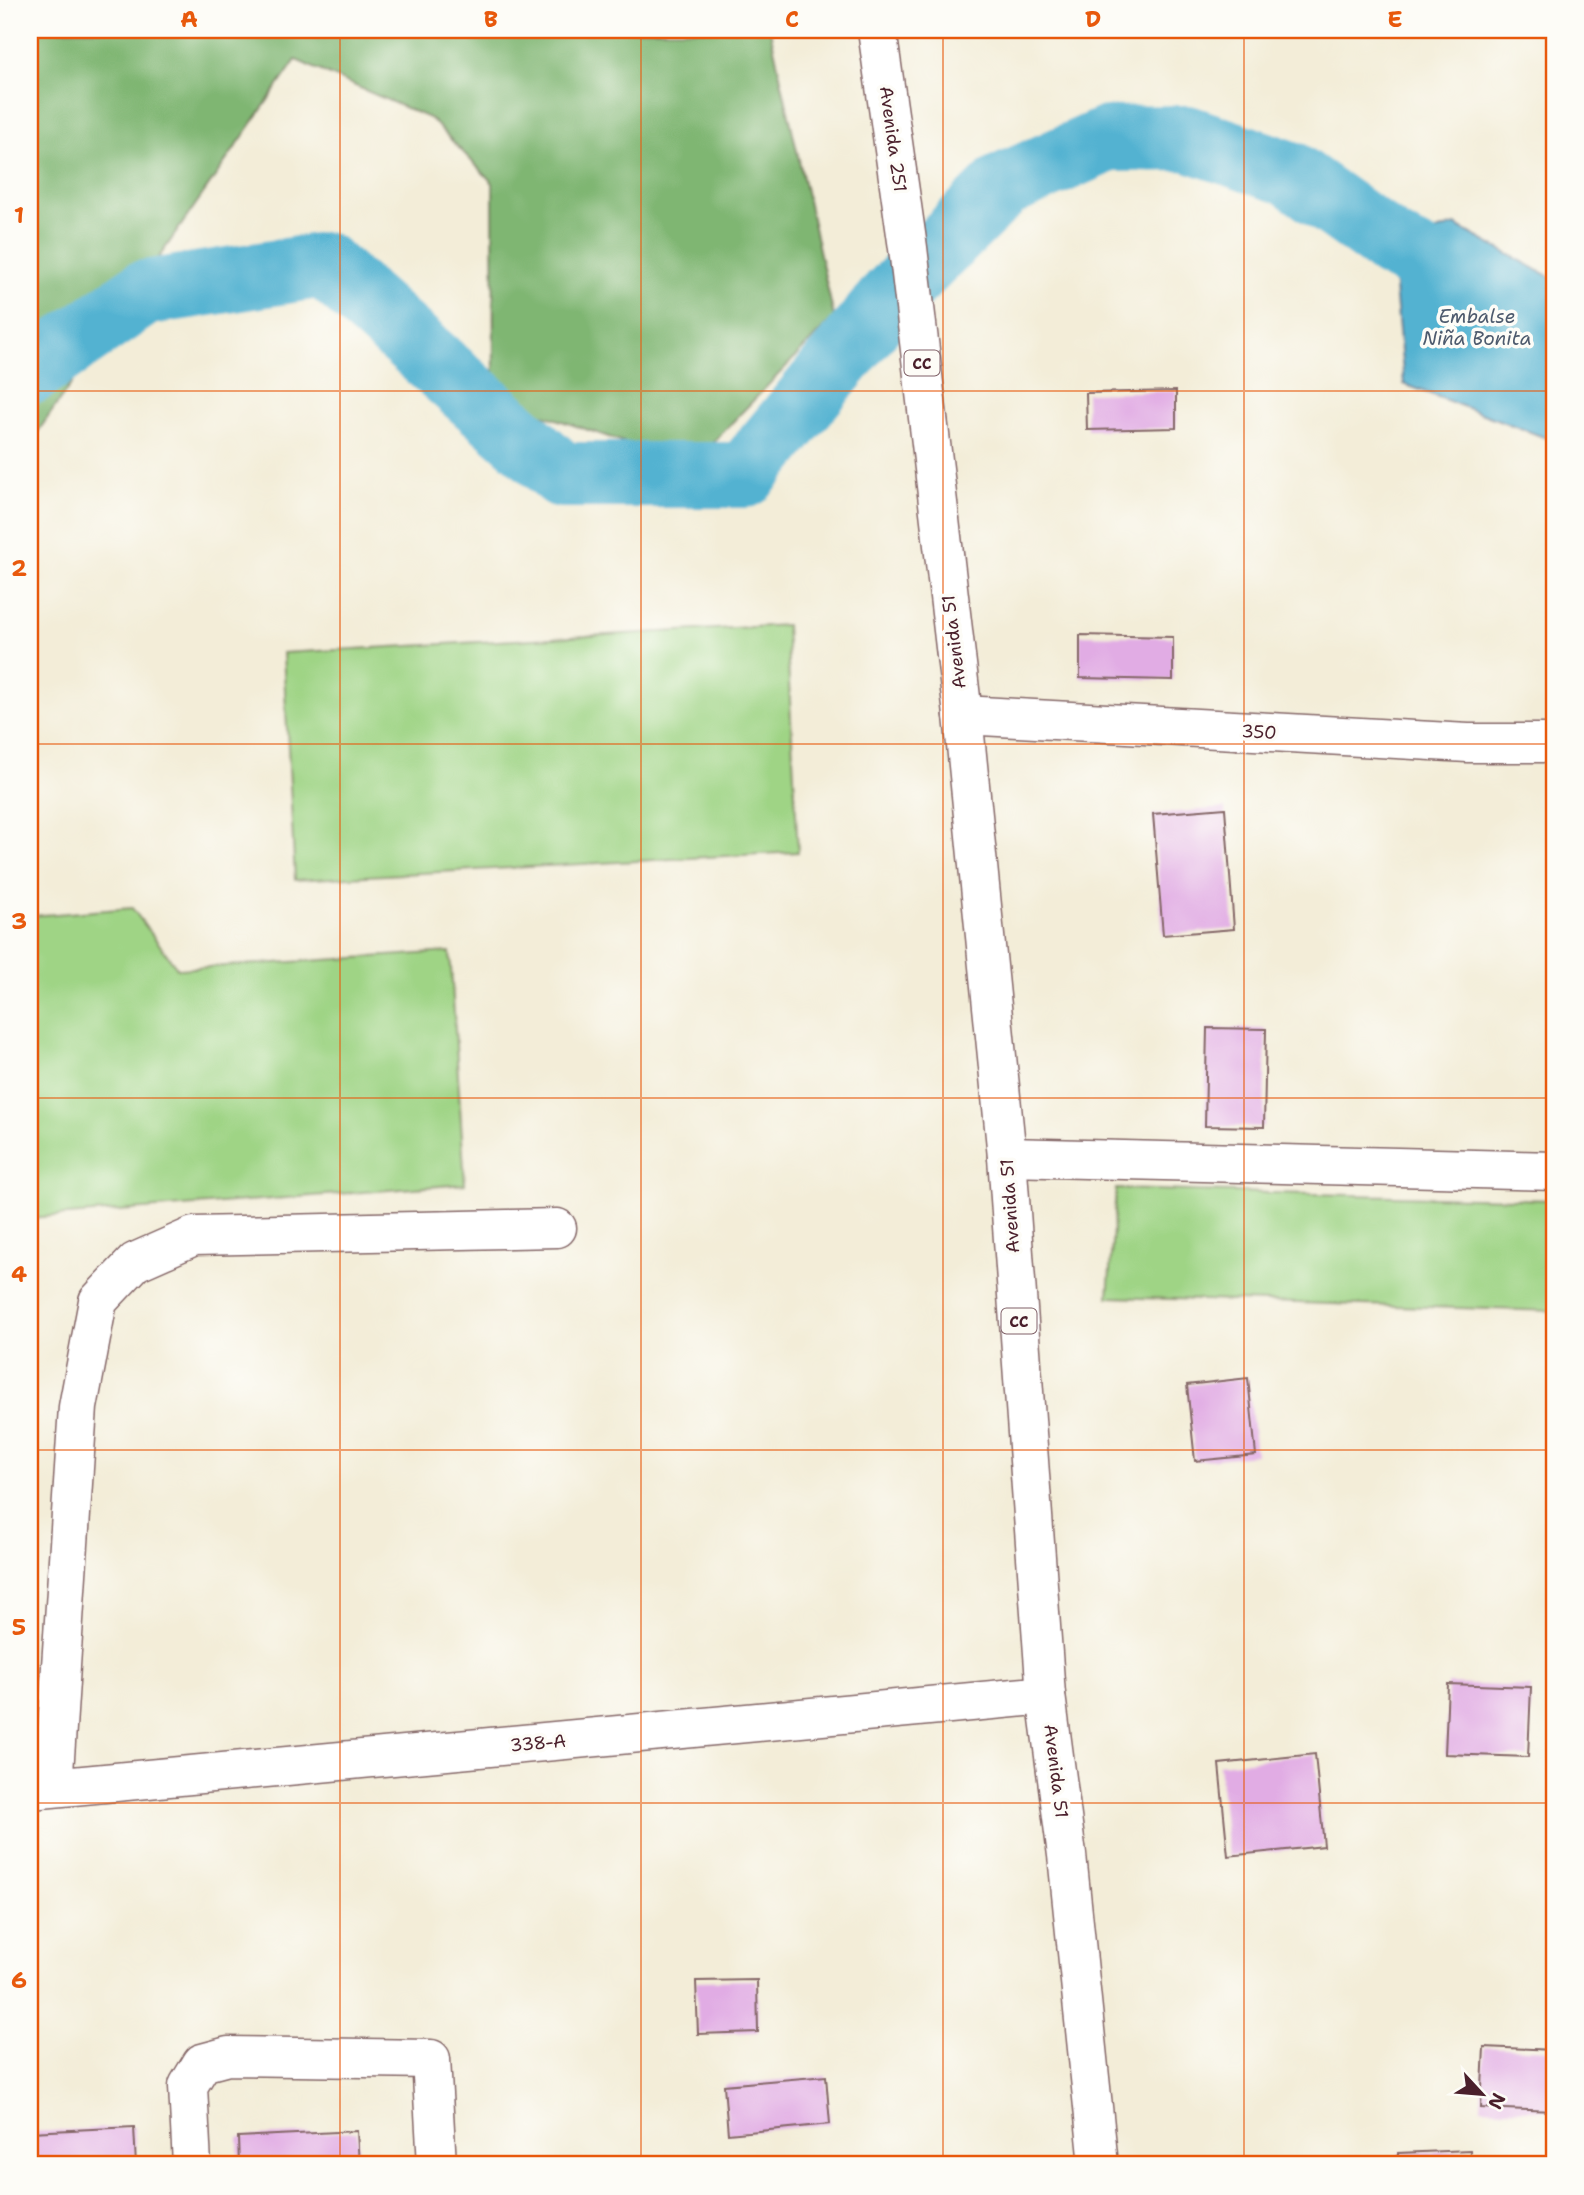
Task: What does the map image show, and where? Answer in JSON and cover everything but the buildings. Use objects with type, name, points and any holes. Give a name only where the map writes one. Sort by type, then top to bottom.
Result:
[{"type":"main road","name":"Avenida 251","points":[[877,30],[908,248]]},
{"type":"main road","name":"Avenida 51","points":[[908,248],[963,715],[1007,1157],[1046,1695],[1067,1855],[1099,2165]]},
{"type":"main road","name":"350","points":[[963,715],[1468,743],[1554,743]]},
{"type":"main road","points":[[1007,1157],[1554,1171]]},
{"type":"main road","points":[[41,1789],[78,1407],[97,1301],[135,1262],[194,1236],[557,1227]]},
{"type":"main road","name":"338-A","points":[[41,1789],[1046,1695]]},
{"type":"main road","points":[[192,2165],[188,2086],[202,2063],[228,2056],[431,2059],[437,2165]]},
{"type":"green space","points":[[30,30],[770,30],[834,317],[691,465],[494,398],[493,183],[431,119],[296,60],[30,443]]},
{"type":"green space","points":[[786,625],[798,852],[295,880],[283,653]]},
{"type":"green space","points":[[132,908],[178,969],[450,952],[465,1184],[30,1218],[30,916]]},
{"type":"green space","points":[[1116,1189],[1554,1200],[1554,1311],[1108,1297]]},
{"type":"water","name":"Embalse Niña Bonita","points":[[1455,225],[1554,279],[1554,441],[1404,384],[1391,245]]},
{"type":"waterway","points":[[30,372],[144,293],[324,265],[562,475],[745,475],[892,296],[1003,186],[1108,139],[1187,138],[1291,174],[1391,245],[1554,328]]},
{"type":"waterway","points":[[30,372],[30,380]]}]
